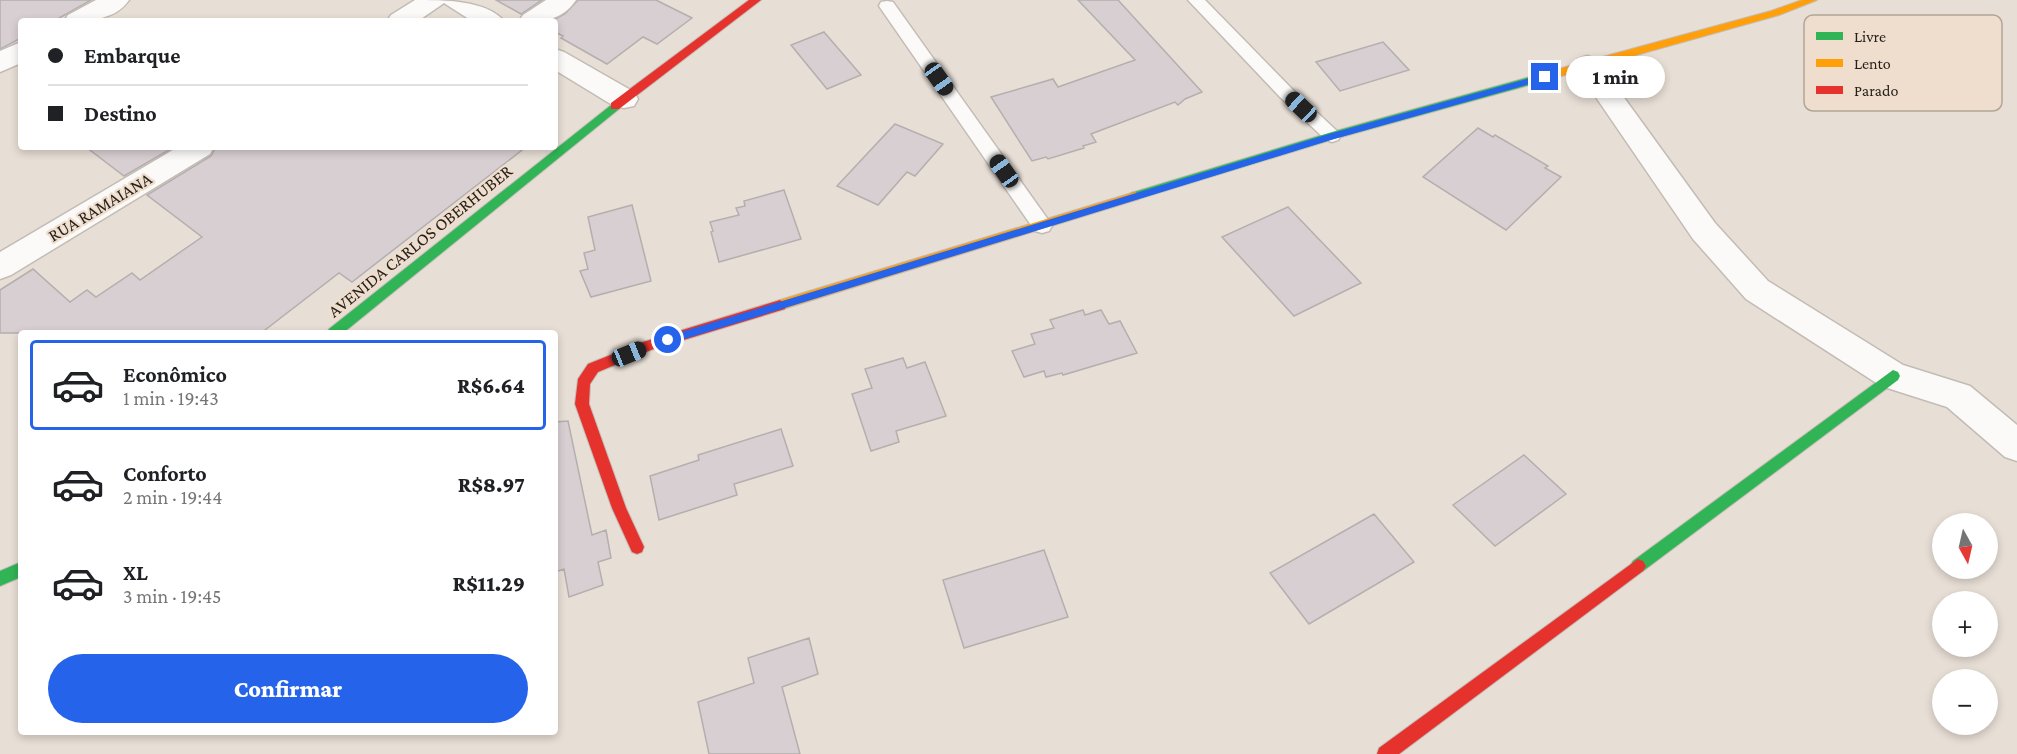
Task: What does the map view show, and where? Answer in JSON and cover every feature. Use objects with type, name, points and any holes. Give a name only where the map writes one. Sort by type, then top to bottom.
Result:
[{"type":"street","points":[[83,18],[116,0]]},
{"type":"street","points":[[404,18],[433,0]]},
{"type":"street","points":[[454,0],[486,18]]},
{"type":"street","points":[[536,18],[563,0]]},
{"type":"street","name":"AVENIDA CARLOS OBERHUBER","points":[[338,330],[624,99],[756,0]]},
{"type":"street","points":[[637,547],[619,508],[582,404],[583,383],[593,368],[648,346],[1332,136],[1812,0]]},
{"type":"street","points":[[0,63],[18,53]]},
{"type":"street","points":[[558,60],[624,99]]},
{"type":"street","points":[[1587,65],[1704,231],[1758,290],[1893,376],[1958,396],[2017,446]]},
{"type":"street","name":"RUA RAMAIANA","points":[[0,267],[195,150]]},
{"type":"street","points":[[1385,754],[1893,376]]},
{"type":"street","points":[[0,579],[18,570]]},
{"type":"lane","points":[[1196,0],[1286,93],[1332,136]]},
{"type":"lane","points":[[887,6],[1042,226]]},
{"type":"building","points":[[0,0],[91,0],[59,18],[18,18],[18,40],[0,49]]},
{"type":"building","points":[[496,0],[542,0],[521,14]]},
{"type":"building","points":[[578,0],[656,0],[692,18],[657,44],[643,37],[607,64],[561,38],[563,36],[558,34],[557,18],[565,14]]},
{"type":"building","points":[[1078,0],[1118,0],[1202,92],[1185,99],[1178,105],[1175,102],[1091,134],[1096,142],[1083,146],[1084,148],[1048,159],[1046,157],[1032,161],[991,97],[1053,79],[1058,87],[1135,60]]},
{"type":"building","points":[[824,32],[861,75],[827,89],[791,45]]},
{"type":"building","points":[[1383,42],[1409,70],[1340,91],[1316,62]]},
{"type":"building","points":[[895,124],[943,144],[915,176],[907,172],[878,205],[837,186]]},
{"type":"building","points":[[1478,128],[1493,137],[1495,135],[1548,166],[1545,168],[1561,177],[1506,230],[1423,177]]},
{"type":"building","points":[[90,150],[169,150],[124,176]]},
{"type":"building","points":[[214,150],[522,150],[352,282],[339,273],[265,330],[18,330],[18,333],[0,333],[0,290],[33,269],[70,302],[87,290],[96,297],[132,273],[140,280],[202,237],[147,195],[211,156]]},
{"type":"building","points":[[784,190],[801,239],[719,262],[710,222],[739,215],[736,208],[745,206],[744,201]]},
{"type":"building","points":[[632,205],[651,281],[591,297],[580,271],[588,269],[584,253],[595,250],[588,217]]},
{"type":"building","points":[[1288,207],[1361,283],[1294,316],[1222,237]]},
{"type":"building","points":[[1083,310],[1085,315],[1101,310],[1109,324],[1120,321],[1137,353],[1063,375],[1062,373],[1046,377],[1044,371],[1024,377],[1012,351],[1035,344],[1031,334],[1054,328],[1050,320]]},
{"type":"building","points":[[903,358],[907,368],[925,362],[946,416],[896,431],[899,442],[871,451],[852,394],[872,388],[865,369]]},
{"type":"building","points":[[568,421],[592,535],[606,530],[611,558],[598,562],[603,585],[569,597],[564,569],[558,571],[558,422]]},
{"type":"building","points":[[781,429],[793,466],[734,484],[737,495],[659,520],[650,476],[699,460],[698,455]]},
{"type":"building","points":[[1524,455],[1566,494],[1495,546],[1453,505]]},
{"type":"building","points":[[1374,514],[1414,562],[1309,624],[1270,573]]},
{"type":"building","points":[[1044,550],[1068,617],[964,648],[943,580]]},
{"type":"building","points":[[809,638],[818,674],[782,687],[800,754],[709,754],[698,702],[754,683],[748,658]]},
{"type":"traffic: fast","points":[[1135,196],[1332,136],[1533,80]]},
{"type":"traffic: fast","points":[[338,330],[615,106]]},
{"type":"traffic: fast","points":[[1638,566],[1893,376]]},
{"type":"traffic: fast","points":[[0,579],[18,570]]},
{"type":"traffic: slow","points":[[1533,80],[1775,13],[1812,0]]},
{"type":"traffic: slow","points":[[780,305],[1135,196]]},
{"type":"traffic: jam","points":[[615,106],[756,0]]},
{"type":"traffic: jam","points":[[637,547],[619,508],[582,404],[583,383],[593,368],[648,346],[780,305]]},
{"type":"traffic: jam","points":[[1385,754],[1638,566]]},
{"type":"route","points":[[668,340],[1332,136],[1545,77]]}]
